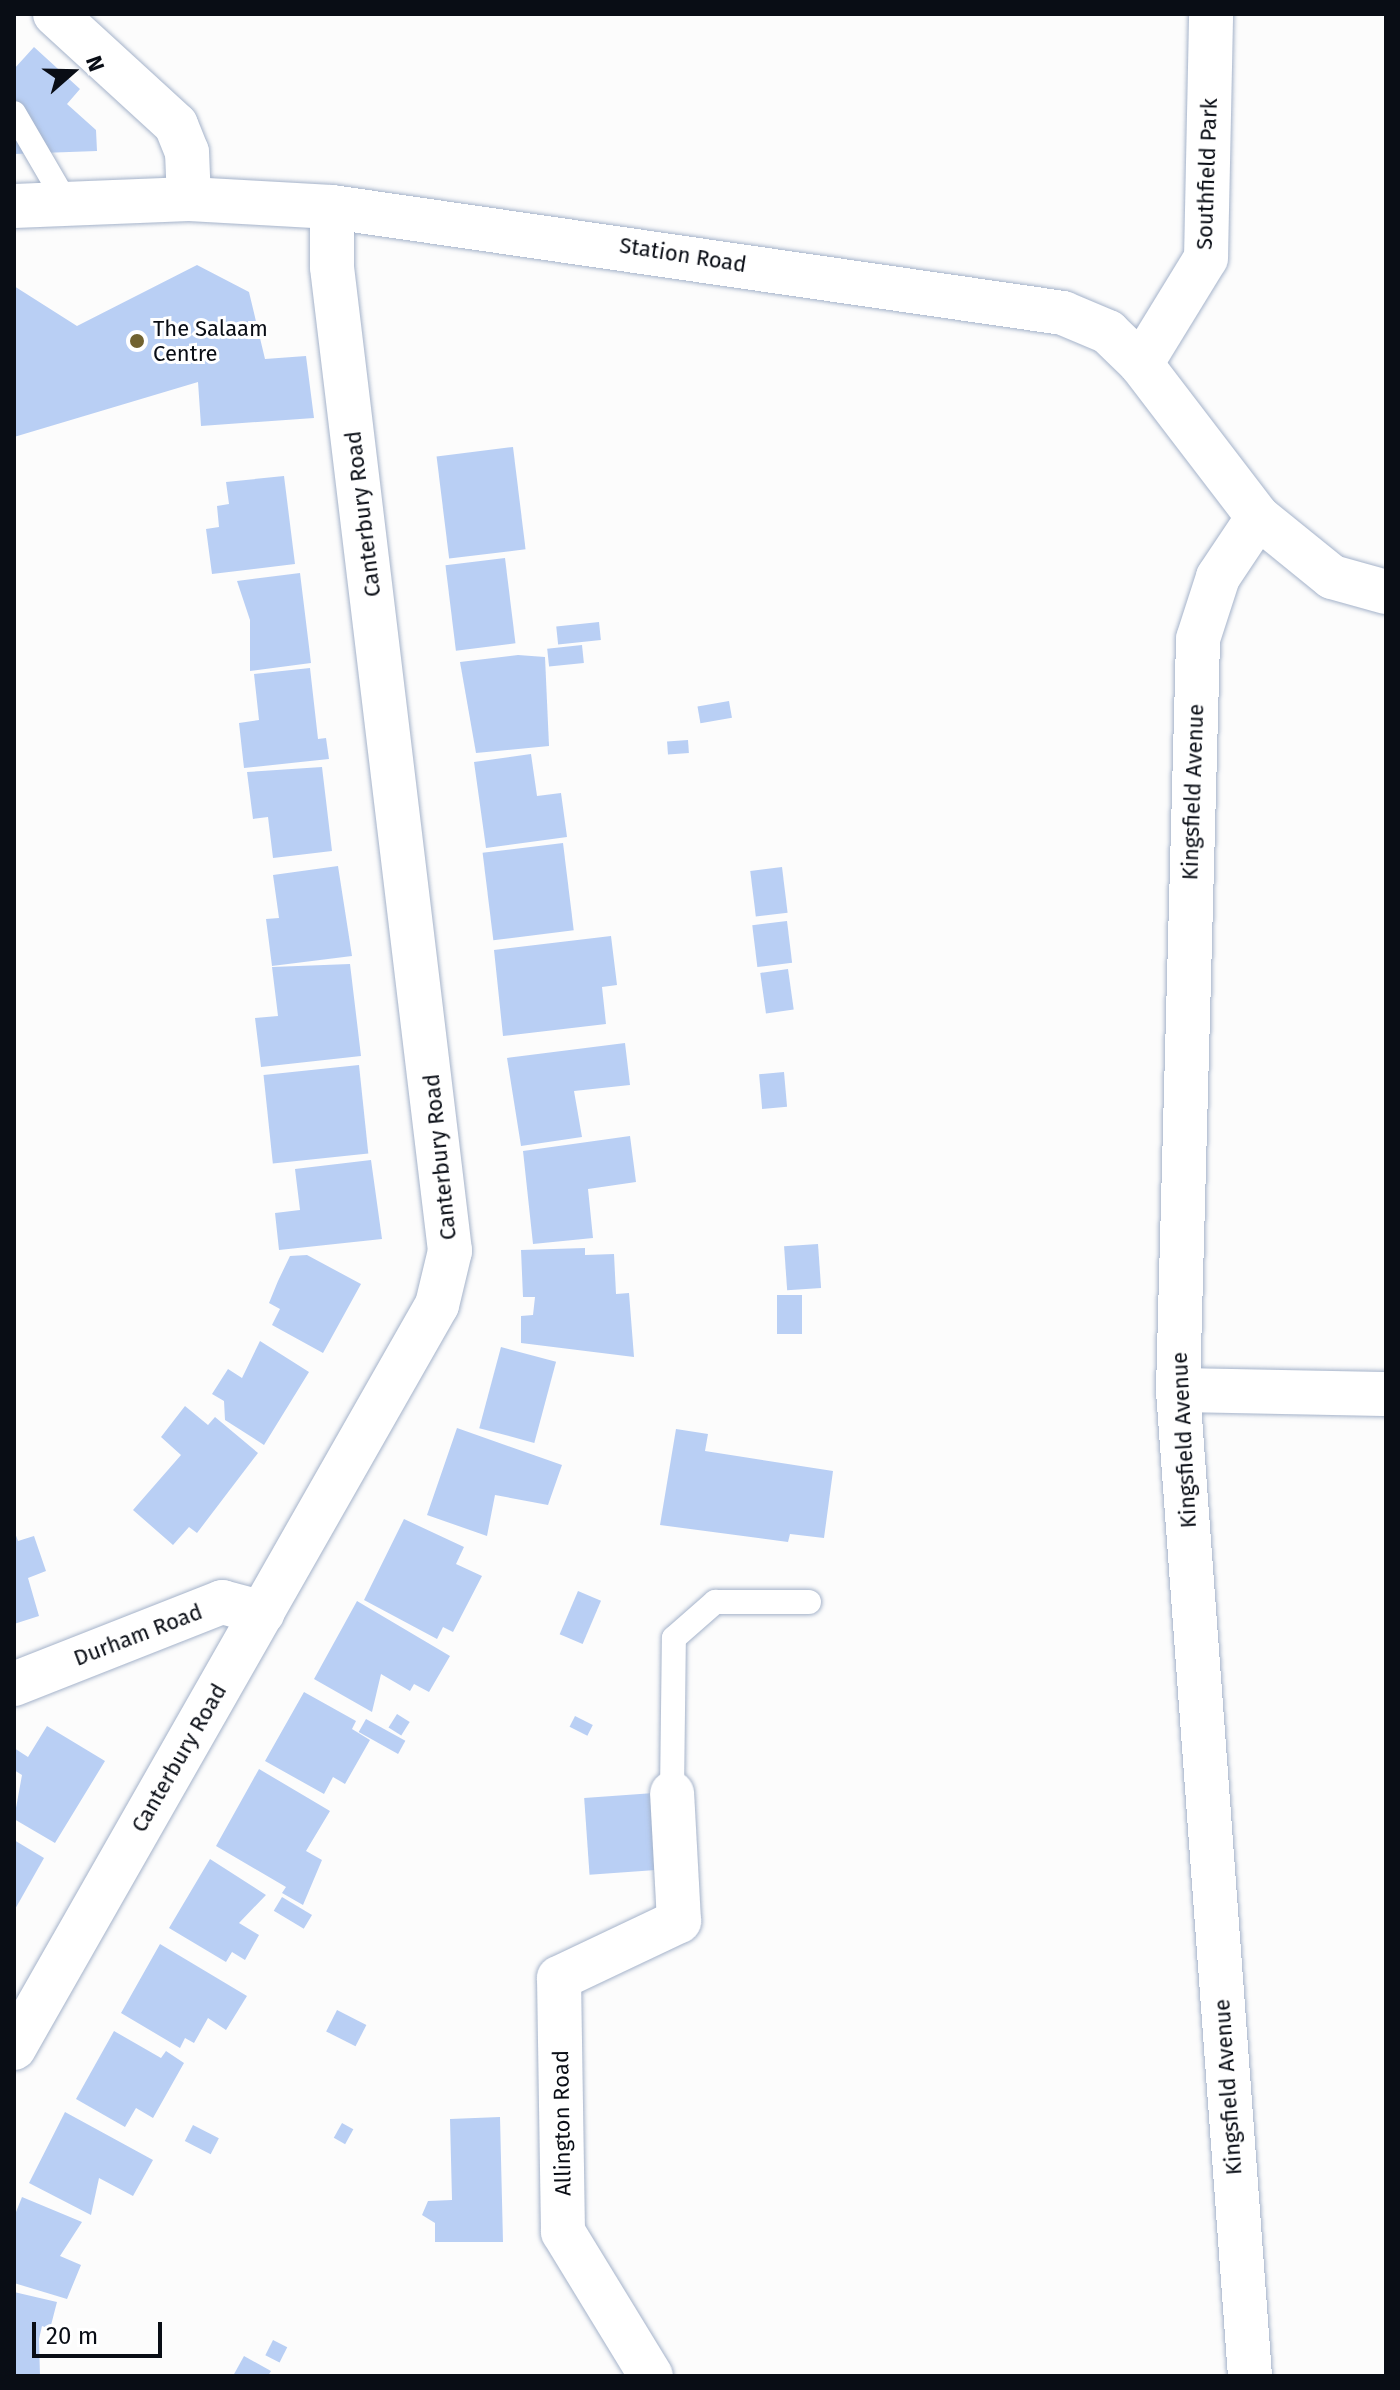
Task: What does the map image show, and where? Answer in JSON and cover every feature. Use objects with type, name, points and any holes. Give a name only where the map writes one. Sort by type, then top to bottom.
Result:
[{"type":"street","points":[[55,14],[176,125],[187,152],[189,199]]},
{"type":"street","name":"Southfield Park","points":[[1141,364],[1206,258],[1211,14]]},
{"type":"street","name":"Station Road","points":[[14,206],[189,199],[332,207],[1063,313],[1108,332],[1141,364],[1258,517],[1332,577],[1386,592]]},
{"type":"street","name":"Canterbury Road","points":[[14,2048],[437,1305],[450,1251],[332,267],[332,207]]},
{"type":"street","name":"Kingsfield Avenue","points":[[1250,2376],[1178,1390],[1198,639],[1218,577],[1258,517]]},
{"type":"street","points":[[1178,1390],[1386,1394]]},
{"type":"street","name":"Durham Road","points":[[14,1684],[222,1602],[263,1613]]},
{"type":"street","name":"Allington Road","points":[[651,2376],[563,2232],[559,1978],[679,1921],[672,1793]]},
{"type":"lane","points":[[14,113],[67,204]]},
{"type":"lane","points":[[672,1793],[674,1638],[715,1602],[809,1602]]},
{"type":"building","points":[[34,47],[80,89],[67,104],[96,130],[97,151],[14,154],[14,69]]},
{"type":"building","name":"The Salaam Centre","points":[[197,265],[249,292],[265,359],[306,356],[314,418],[201,426],[198,382],[14,437],[14,286],[77,326]]},
{"type":"building","points":[[513,447],[526,549],[449,559],[437,456]]},
{"type":"building","points":[[284,476],[295,564],[212,574],[206,529],[219,527],[217,506],[229,504],[226,482]]},
{"type":"building","points":[[505,558],[515,643],[456,651],[445,565]]},
{"type":"building","points":[[300,573],[311,663],[250,671],[250,620],[237,581]]},
{"type":"building","points":[[599,622],[601,640],[558,644],[556,626]]},
{"type":"building","points":[[582,645],[584,663],[549,667],[547,649]]},
{"type":"building","points":[[518,655],[545,657],[549,746],[476,753],[460,662]]},
{"type":"building","points":[[310,668],[318,739],[326,738],[329,759],[244,768],[239,723],[259,720],[254,674]]},
{"type":"building","points":[[729,701],[732,718],[700,723],[697,707]]},
{"type":"building","points":[[688,740],[689,753],[668,754],[667,741]]},
{"type":"building","points":[[531,754],[537,796],[561,793],[567,837],[486,848],[474,762]]},
{"type":"building","points":[[322,767],[332,851],[273,858],[268,817],[253,819],[247,772]]},
{"type":"building","points":[[563,843],[574,930],[493,940],[483,853]]},
{"type":"building","points":[[338,866],[352,956],[272,966],[266,919],[279,918],[273,875]]},
{"type":"building","points":[[782,867],[788,913],[756,917],[750,871]]},
{"type":"building","points":[[787,921],[792,963],[757,967],[752,925]]},
{"type":"building","points":[[611,936],[617,985],[602,987],[606,1024],[503,1036],[494,950]]},
{"type":"building","points":[[350,964],[361,1056],[261,1067],[255,1018],[278,1016],[272,967]]},
{"type":"building","points":[[788,969],[794,1010],[766,1013],[760,973]]},
{"type":"building","points":[[625,1043],[630,1085],[574,1091],[582,1137],[521,1146],[507,1058]]},
{"type":"building","points":[[359,1065],[368,1154],[273,1164],[264,1075]]},
{"type":"building","points":[[784,1072],[787,1107],[762,1109],[759,1074]]},
{"type":"building","points":[[630,1136],[636,1182],[588,1189],[593,1238],[533,1244],[523,1151]]},
{"type":"building","points":[[371,1160],[382,1239],[279,1250],[275,1213],[300,1210],[295,1169]]},
{"type":"building","points":[[818,1244],[821,1288],[787,1290],[784,1246]]},
{"type":"building","points":[[585,1248],[585,1255],[614,1254],[616,1294],[629,1293],[634,1357],[521,1343],[521,1316],[533,1315],[535,1297],[523,1297],[521,1250]]},
{"type":"building","points":[[307,1255],[361,1284],[323,1353],[272,1325],[280,1309],[269,1303],[290,1256]]},
{"type":"building","points":[[777,1295],[802,1295],[802,1334],[777,1334]]},
{"type":"building","points":[[260,1341],[309,1372],[264,1445],[225,1420],[224,1401],[212,1394],[228,1369],[242,1378]]},
{"type":"building","points":[[501,1347],[556,1362],[534,1443],[479,1428]]},
{"type":"building","points":[[185,1406],[208,1425],[215,1417],[258,1453],[197,1533],[189,1527],[173,1545],[133,1510],[181,1455],[161,1437]]},
{"type":"building","points":[[457,1428],[562,1465],[548,1505],[495,1495],[487,1536],[427,1515]]},
{"type":"building","points":[[676,1429],[708,1434],[705,1451],[833,1471],[824,1538],[790,1534],[788,1542],[660,1525]]},
{"type":"building","points":[[404,1519],[464,1547],[456,1564],[482,1576],[453,1632],[443,1627],[437,1639],[364,1600]]},
{"type":"building","points":[[14,1530],[18,1541],[34,1536],[46,1571],[28,1578],[39,1616],[14,1624]]},
{"type":"building","points":[[578,1591],[601,1601],[583,1644],[560,1634]]},
{"type":"building","points":[[357,1601],[450,1656],[429,1692],[414,1684],[410,1691],[381,1674],[372,1712],[314,1679]]},
{"type":"building","points":[[304,1692],[356,1721],[352,1729],[370,1740],[345,1784],[333,1777],[324,1794],[265,1761]]},
{"type":"building","points":[[397,1714],[410,1722],[401,1736],[389,1728]]},
{"type":"building","points":[[575,1716],[593,1725],[587,1736],[570,1727]]},
{"type":"building","points":[[366,1719],[405,1741],[398,1754],[359,1732]]},
{"type":"building","points":[[47,1726],[105,1761],[55,1843],[14,1819],[22,1775],[14,1770],[14,1748],[28,1757]]},
{"type":"building","points":[[259,1769],[330,1811],[306,1851],[322,1860],[303,1905],[282,1893],[286,1887],[216,1846]]},
{"type":"building","points":[[654,1793],[659,1870],[590,1875],[584,1798]]},
{"type":"building","points":[[14,1840],[44,1858],[14,1911]]},
{"type":"building","points":[[210,1859],[266,1895],[239,1923],[259,1935],[245,1960],[232,1952],[226,1962],[169,1928]]},
{"type":"building","points":[[282,1897],[312,1915],[304,1929],[274,1911]]},
{"type":"building","points":[[160,1944],[247,1996],[226,2030],[208,2018],[194,2043],[185,2038],[180,2048],[121,2013]]},
{"type":"building","points":[[337,2010],[366,2025],[356,2046],[326,2031]]},
{"type":"building","points":[[114,2031],[161,2058],[166,2051],[184,2063],[153,2118],[136,2108],[125,2127],[76,2099]]},
{"type":"building","points":[[65,2112],[153,2160],[133,2196],[99,2178],[91,2215],[29,2183]]},
{"type":"building","points":[[500,2117],[503,2242],[435,2242],[435,2223],[422,2215],[428,2201],[452,2200],[450,2119]]},
{"type":"building","points":[[342,2123],[353,2129],[345,2144],[334,2138]]},
{"type":"building","points":[[193,2125],[219,2138],[211,2154],[185,2141]]},
{"type":"building","points":[[22,2197],[82,2222],[60,2256],[81,2265],[67,2299],[14,2283],[14,2217]]},
{"type":"building","points":[[14,2292],[57,2302],[50,2329],[42,2326],[39,2339],[40,2376],[14,2374]]},
{"type":"building","points":[[273,2340],[287,2347],[280,2362],[265,2355]]},
{"type":"building","points":[[244,2356],[271,2371],[268,2376],[233,2376]]},
{"type":"place","name":"The Salaam Centre","points":[[137,341]]}]
